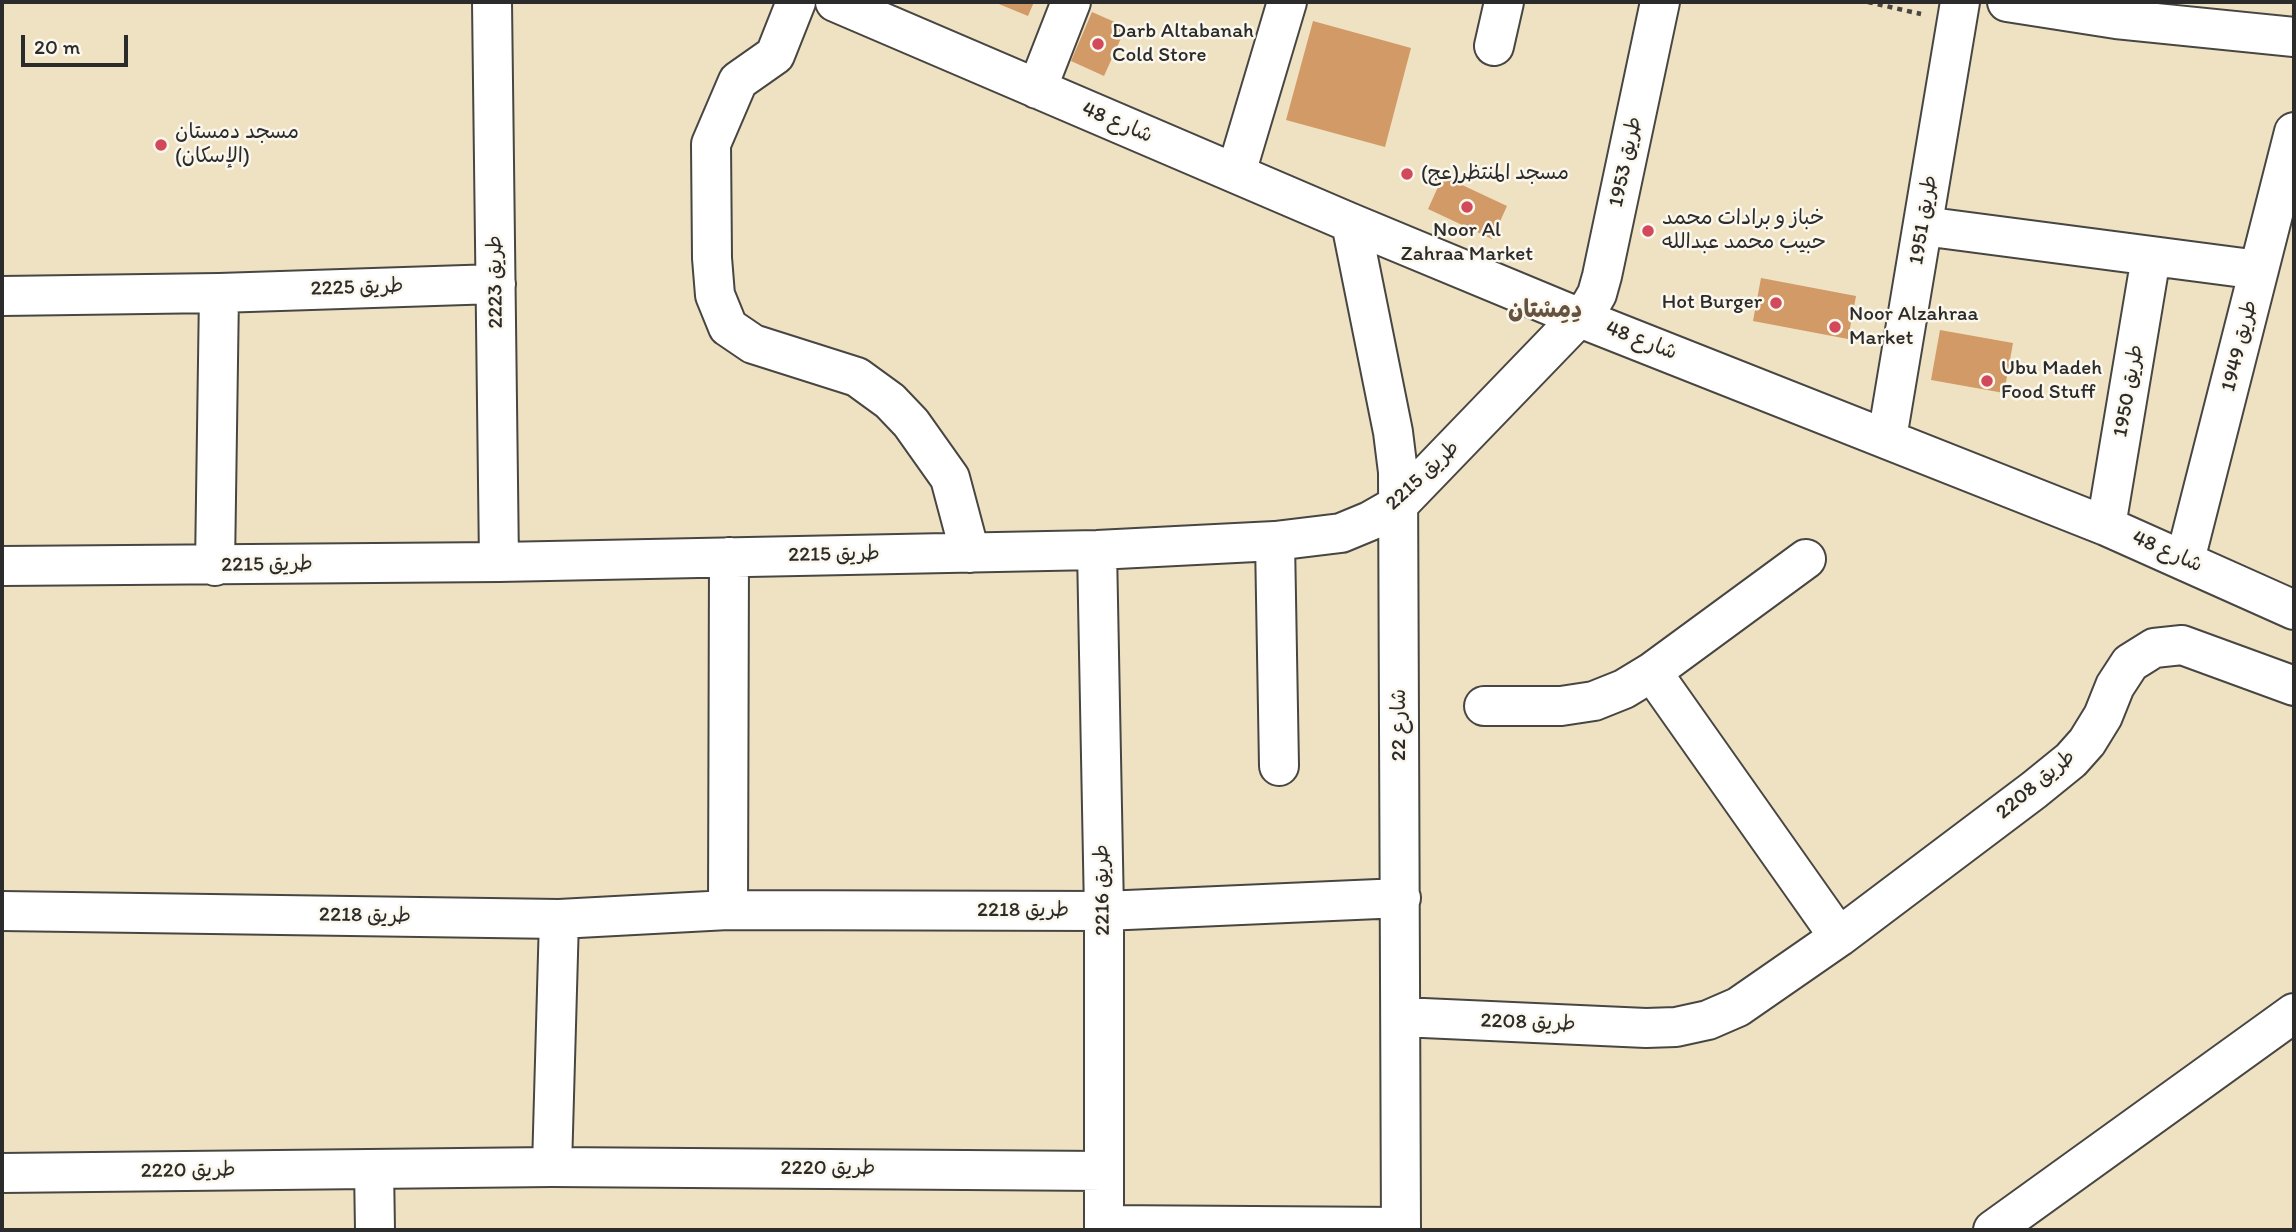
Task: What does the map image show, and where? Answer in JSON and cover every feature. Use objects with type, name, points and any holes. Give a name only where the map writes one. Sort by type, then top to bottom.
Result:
[{"type":"street","name":"طريق 2223","points":[[492,2],[499,562]]},
{"type":"street","points":[[796,2],[775,55],[738,81],[711,144],[715,295],[728,327],[753,344],[857,377],[890,401],[911,423],[950,478],[970,553]]},
{"type":"street","name":"شارع 48","points":[[835,2],[879,11],[1037,89],[1351,223],[1580,318],[2106,526],[2294,610]]},
{"type":"street","points":[[1037,89],[1071,2]]},
{"type":"street","points":[[1236,173],[1287,2]]},
{"type":"street","points":[[1494,46],[1504,2]]},
{"type":"street","name":"طريق 1953","points":[[1580,318],[1597,294],[1602,275],[1660,2]]},
{"type":"street","points":[[2007,2],[2117,10],[2294,37]]},
{"type":"street","name":"طريق 1951","points":[[1887,438],[1958,12]]},
{"type":"street","name":"طريق 1949","points":[[2185,559],[2294,132]]},
{"type":"street","name":"شارع 22","points":[[1351,223],[1393,432],[1398,472],[1401,1229]]},
{"type":"street","points":[[1923,226],[2259,270]]},
{"type":"street","name":"طريق 1950","points":[[2106,526],[2151,257]]},
{"type":"street","name":"طريق 2225","points":[[2,296],[219,293],[496,284]]},
{"type":"street","points":[[215,566],[219,293]]},
{"type":"street","name":"طريق 2215","points":[[2,565],[215,566],[1097,550],[1275,541],[1341,533],[1398,505],[1580,318]]},
{"type":"street","points":[[1275,541],[1279,766]]},
{"type":"street","name":"طريق 2216","points":[[1097,550],[1104,911],[1104,1228]]},
{"type":"street","points":[[728,910],[729,557]]},
{"type":"street","points":[[1484,706],[1562,706],[1594,701],[1624,689],[1652,672],[1806,559]]},
{"type":"street","name":"طريق 2208","points":[[1401,1017],[1646,1028],[1676,1027],[1707,1020],[1738,1007],[1839,937],[2071,760],[2087,742],[2103,716],[2115,686],[2130,663],[2154,648],[2182,645],[2294,686]]},
{"type":"street","points":[[1652,672],[1839,937]]},
{"type":"street","name":"طريق 2218","points":[[2,911],[559,919],[728,910],[1104,911],[1401,898]]},
{"type":"street","points":[[552,1167],[559,919]]},
{"type":"street","points":[[1993,1230],[2294,1013]]},
{"type":"street","name":"طريق 2220","points":[[2,1173],[552,1167],[1103,1171]]},
{"type":"street","points":[[374,1169],[375,1230]]},
{"type":"street","points":[[1104,1228],[1401,1229]]},
{"type":"path","points":[[1868,2],[1958,12]]},
{"type":"building","points":[[994,2],[1034,2],[1028,16]]},
{"type":"building","name":"Darb Altabanah Cold Store","points":[[1092,12],[1126,27],[1104,76],[1071,61]]},
{"type":"building","points":[[1313,21],[1411,48],[1385,147],[1286,120]]},
{"type":"building","name":"Noor Al Zahraa Market","points":[[1443,176],[1507,206],[1492,239],[1428,209]]},
{"type":"building","points":[[1761,278],[1856,296],[1848,339],[1753,321]]},
{"type":"building","points":[[1940,330],[2013,343],[2004,393],[1931,380]]},
{"type":"place","name":"Darb Altabanah Cold Store","points":[[1098,44]]},
{"type":"place","name":"مسجد دمستان (الإسكان)","points":[[161,145]]},
{"type":"place","name":"مسجد المنتظر(عج)","points":[[1407,174]]},
{"type":"place","name":"Noor Al Zahraa Market","points":[[1467,207]]},
{"type":"place","name":"خباز و برادات محمد حبيب محمد عبدالله","points":[[1648,231]]},
{"type":"place","name":"Hot Burger","points":[[1776,303]]},
{"type":"place","name":"Noor Alzahraa Market","points":[[1835,327]]},
{"type":"place","name":"Ubu Madeh Food Stuff","points":[[1987,381]]},
{"type":"district","name":"دِمِسْتان","points":[[1545,311]]}]
